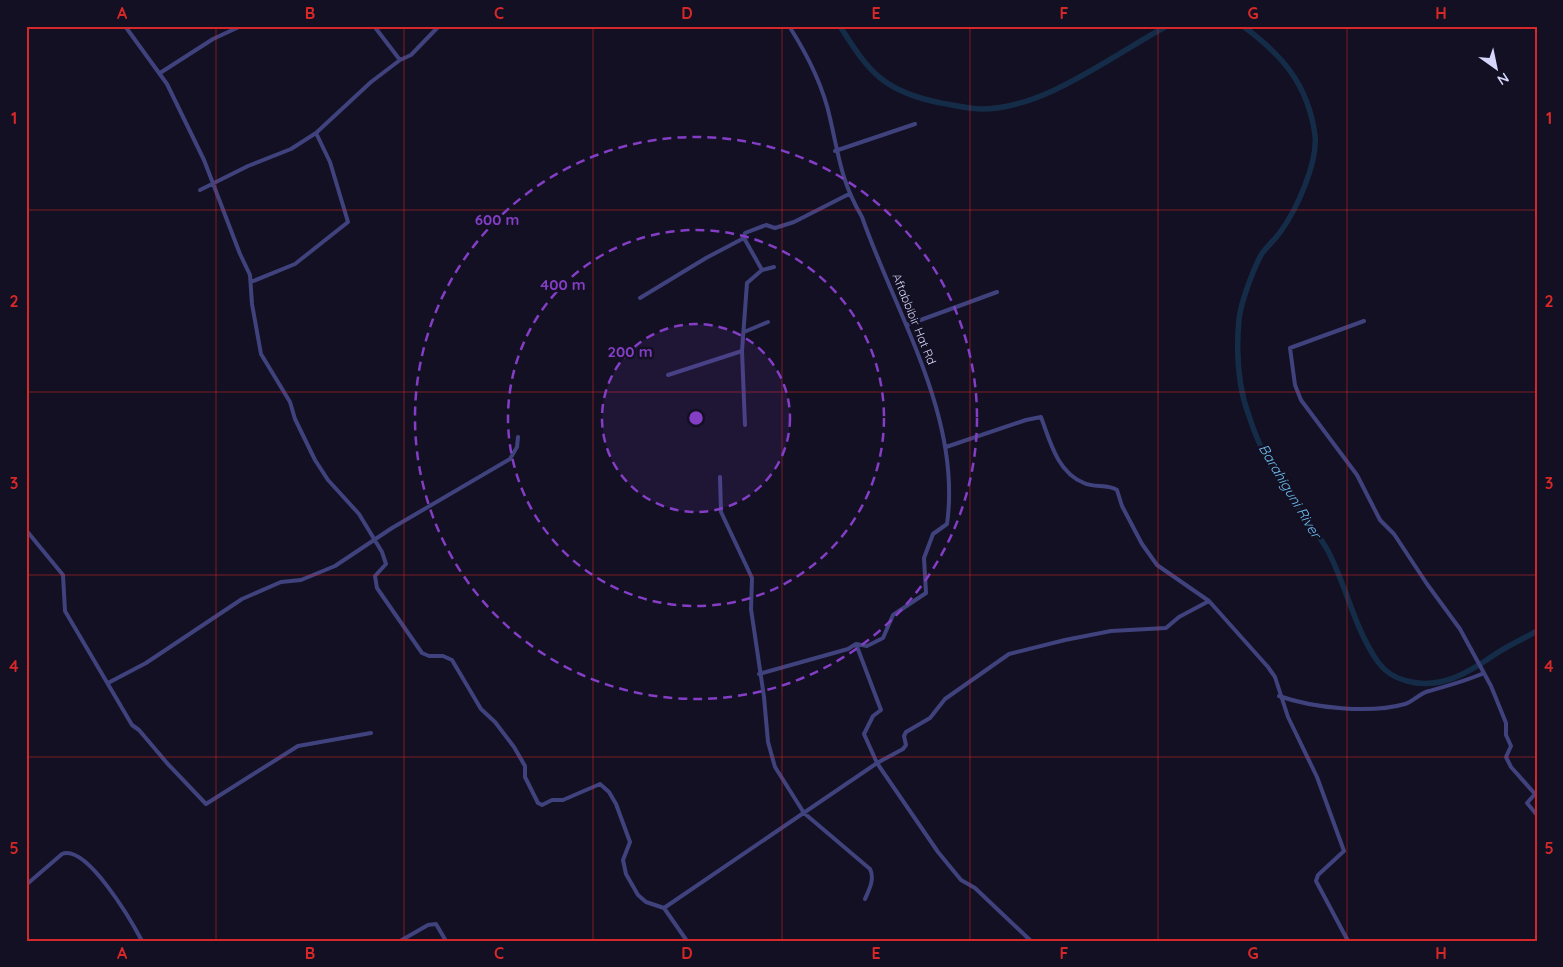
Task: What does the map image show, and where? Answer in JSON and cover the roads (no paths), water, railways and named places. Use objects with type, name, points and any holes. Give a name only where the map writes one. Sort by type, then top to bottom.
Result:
[{"type":"street","points":[[125,26],[160,73],[204,160],[250,275],[261,354],[290,402],[295,419],[315,460],[328,480],[359,514],[375,540],[386,564],[375,576],[377,588],[422,654],[443,656],[452,660],[481,709],[495,722],[514,747],[525,766],[526,781],[538,803],[542,806],[552,800],[563,800],[596,785],[602,786],[616,804],[630,842],[623,860],[626,874],[638,895],[646,902],[664,908],[687,941]]},
{"type":"street","points":[[160,73],[213,39],[241,26]]},
{"type":"street","points":[[374,26],[400,60]]},
{"type":"street","points":[[200,190],[248,166],[291,149],[316,133],[371,82],[400,60],[411,55],[439,26]]},
{"type":"street","name":"Aftabbibir Hat Rd","points":[[789,26],[811,65],[830,117],[835,151],[849,194],[862,217],[874,252],[907,325],[925,374],[946,447],[950,476],[947,524],[933,534],[931,545],[925,554],[926,593],[891,617],[883,638],[867,646],[856,644]]},
{"type":"street","points":[[835,151],[915,124]]},
{"type":"street","points":[[251,282],[295,264],[348,222],[330,162],[316,133]]},
{"type":"street","points":[[640,298],[706,258],[744,238],[745,233],[766,225],[774,228],[794,222],[849,194]]},
{"type":"street","points":[[744,238],[762,270]]},
{"type":"street","points":[[745,425],[742,351],[747,283],[762,270],[774,267]]},
{"type":"street","points":[[907,325],[997,292]]},
{"type":"street","points":[[1364,321],[1290,348],[1298,393],[1307,410],[1357,475],[1380,520],[1394,534],[1460,629],[1477,658],[1507,727],[1506,735],[1511,746],[1506,757],[1536,795],[1528,803],[1537,815]]},
{"type":"street","points":[[744,332],[768,322]]},
{"type":"street","points":[[668,375],[742,351]]},
{"type":"street","points":[[946,447],[1026,420],[1041,417],[1057,459],[1071,476],[1085,484],[1118,490],[1122,506],[1158,565],[1209,601],[1268,667],[1275,677],[1279,696],[1317,777],[1344,851],[1318,875],[1316,881],[1348,941]]},
{"type":"street","points":[[108,683],[146,662],[242,599],[282,582],[301,580],[322,573],[461,486],[488,474],[510,459],[517,447],[518,437]]},
{"type":"street","points":[[720,477],[721,512],[752,578],[751,609],[772,759],[784,785],[804,813],[870,869],[873,874],[869,890],[864,899]]},
{"type":"street","points":[[26,530],[63,575],[65,611],[132,724],[140,730],[167,763],[206,804],[298,746],[371,733]]},
{"type":"street","points":[[664,908],[877,763],[902,749],[906,745],[904,734],[933,716],[936,709],[945,699],[1009,654],[1111,631],[1166,628],[1179,617],[1209,601]]},
{"type":"street","points":[[759,674],[848,649],[856,644],[881,710],[873,716],[864,734],[877,763],[938,852],[961,880],[976,888],[1031,941]]},
{"type":"street","points":[[1279,696],[1300,703],[1387,708],[1407,703],[1428,691],[1483,671]]},
{"type":"street","points":[[26,885],[62,854],[66,852],[79,855],[115,896],[142,941]]},
{"type":"street","points":[[400,941],[428,925],[436,924],[446,941]]},
{"type":"waterway","name":"Barahiguni River","points":[[840,26],[870,68],[892,86],[906,93],[941,103],[982,109],[1006,107],[1054,90],[1102,65],[1167,26]]},
{"type":"waterway","name":"Barahiguni River","points":[[1243,26],[1270,48],[1291,72],[1306,101],[1315,135],[1315,146],[1310,171],[1300,198],[1279,234],[1261,255],[1251,277],[1240,312],[1238,356],[1242,392],[1252,425],[1264,454],[1284,489],[1328,551],[1370,649],[1384,669],[1394,676],[1419,683],[1431,683],[1453,678],[1464,674],[1537,631]]}]
